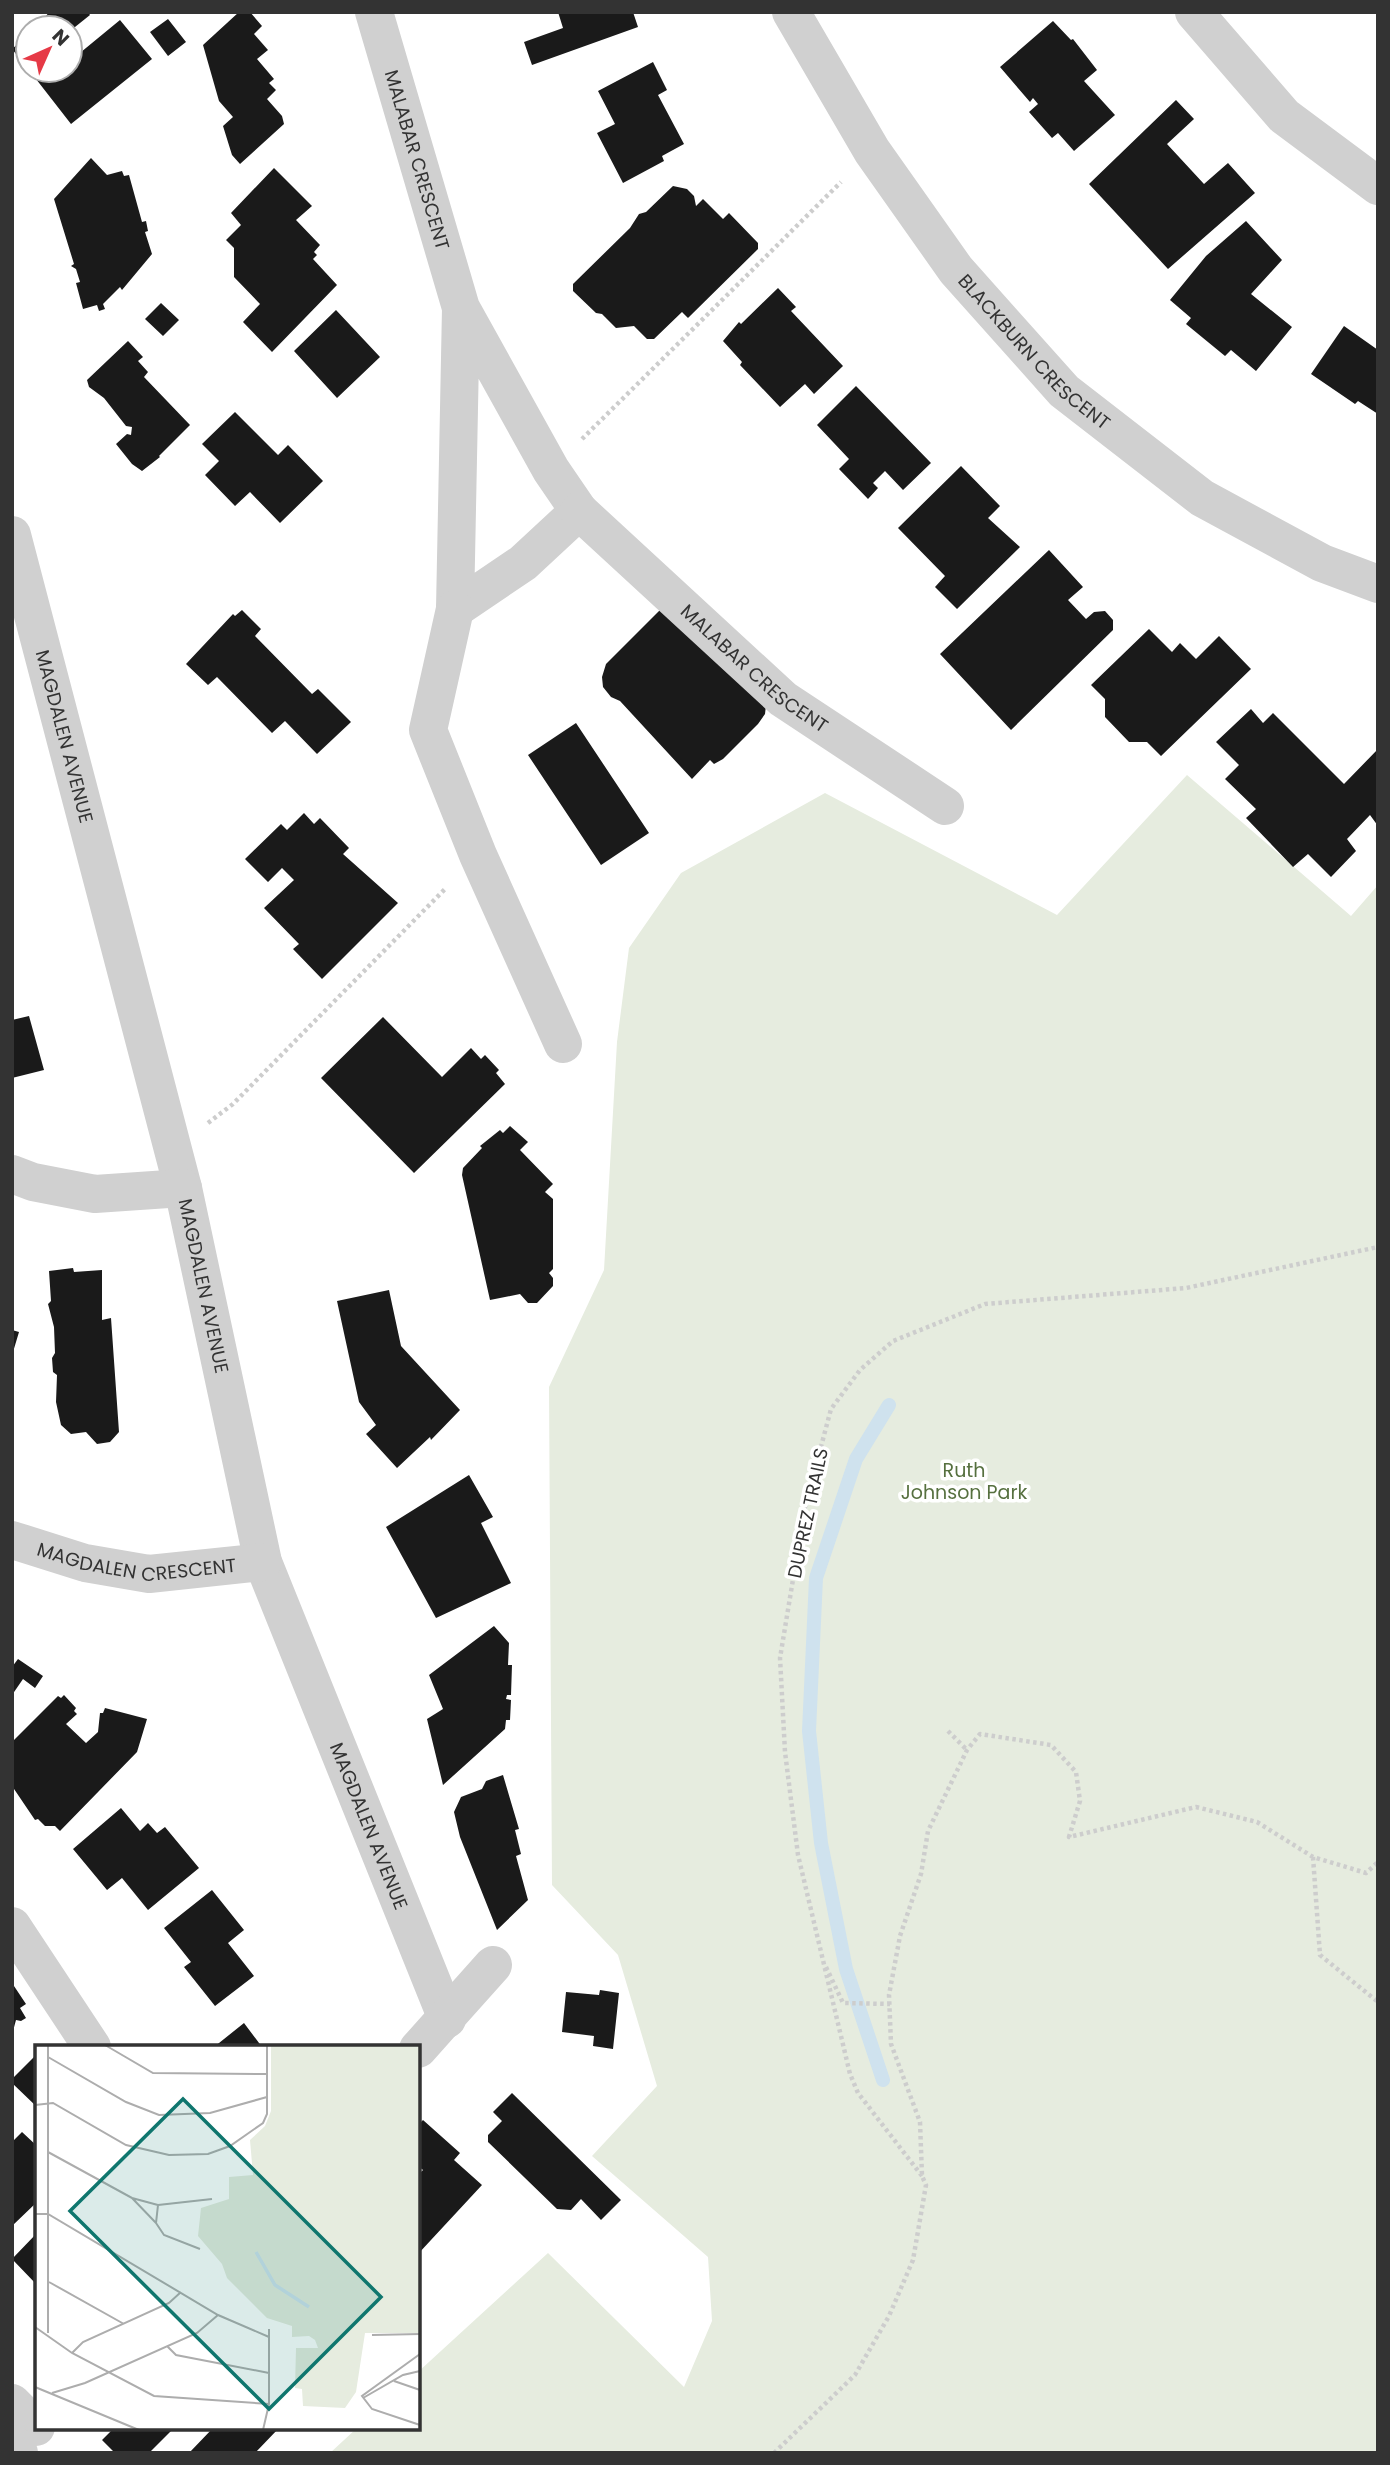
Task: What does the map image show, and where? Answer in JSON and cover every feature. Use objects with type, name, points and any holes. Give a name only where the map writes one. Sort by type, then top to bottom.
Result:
[{"type":"street","name":"MALABAR CRESCENT","points":[[374,12],[461,308],[551,470],[579,511],[783,699],[945,806]]},
{"type":"street","name":"BLACKBURN CRESCENT","points":[[791,12],[872,152],[956,270],[1064,391],[1202,498],[1322,563],[1378,584]]},
{"type":"street","points":[[1194,12],[1284,116],[1378,186]]},
{"type":"street","name":"MALABAR CRESCENT","points":[[461,308],[455,609],[428,730],[478,855],[563,1044]]},
{"type":"street","points":[[455,609],[523,563],[579,511]]},
{"type":"street","name":"MAGDALEN AVENUE","points":[[12,535],[183,1188],[263,1562],[447,2019]]},
{"type":"street","points":[[12,1174],[33,1182],[95,1194],[183,1188]]},
{"type":"street","name":"MAGDALEN CRESCENT","points":[[12,1540],[85,1563],[149,1574],[263,1562]]},
{"type":"street","points":[[12,1926],[91,2045]]},
{"type":"street","points":[[420,2047],[494,1965]]},
{"type":"path","points":[[551,470],[872,152]]},
{"type":"path","points":[[198,1126],[210,1122],[233,1104],[478,855]]},
{"type":"path","name":"DUPREZ TRAILS","points":[[922,2176],[858,2093],[849,2074],[798,1855],[785,1752],[780,1658],[805,1507],[831,1409],[860,1370],[893,1341],[985,1304],[1185,1288],[1378,1247]]},
{"type":"path","points":[[948,1731],[967,1750]]},
{"type":"path","points":[[774,2453],[855,2375],[889,2316],[913,2260],[926,2185],[922,2176],[920,2122],[891,2044],[889,1995],[900,1936],[921,1874],[928,1831],[967,1750],[980,1734],[1051,1745],[1076,1772],[1080,1801],[1069,1837],[1196,1807],[1257,1822],[1313,1857],[1366,1873],[1378,1863]]},
{"type":"path","points":[[1313,1857],[1320,1955],[1378,2002]]},
{"type":"path","points":[[822,1958],[843,2003],[890,2004]]},
{"type":"green space","name":"Ruth Johnson Park","points":[[1187,775],[1351,916],[1378,885],[1378,2453],[330,2453],[355,2430],[420,2430],[420,2370],[548,2253],[684,2387],[712,2321],[708,2257],[592,2156],[657,2086],[618,1955],[552,1885],[549,1387],[604,1270],[617,1042],[629,948],[681,873],[825,793],[1057,915]]},
{"type":"building","points":[[88,12],[90,15],[84,20],[84,14],[48,14]]},
{"type":"building","points":[[239,12],[250,12],[262,26],[254,34],[268,50],[257,59],[274,79],[269,83],[276,90],[267,99],[282,116],[284,124],[240,164],[232,155],[223,126],[233,117],[219,101],[203,45]]},
{"type":"building","points":[[558,12],[633,12],[638,27],[532,65],[524,42],[563,28]]},
{"type":"building","points":[[168,19],[186,42],[168,56],[150,32]]},
{"type":"building","points":[[120,20],[152,59],[71,124],[40,84],[84,84],[84,50]]},
{"type":"building","points":[[1053,21],[1073,39],[1097,70],[1084,81],[1115,115],[1074,151],[1058,133],[1052,138],[1029,112],[1038,104],[1033,98],[1030,102],[1000,67]]},
{"type":"building","points":[[653,62],[667,90],[658,95],[684,144],[662,156],[664,161],[623,183],[597,133],[615,124],[598,91]]},
{"type":"building","points":[[1176,100],[1194,119],[1167,144],[1204,184],[1228,163],[1255,193],[1168,269],[1089,184]]},
{"type":"building","points":[[91,158],[107,175],[122,171],[124,176],[129,175],[142,222],[146,221],[148,231],[145,232],[152,254],[122,290],[120,287],[103,304],[105,309],[99,311],[97,305],[83,309],[76,283],[80,282],[76,269],[71,266],[74,264],[54,199]]},
{"type":"building","points":[[274,168],[312,206],[296,220],[320,245],[314,252],[317,255],[313,259],[337,285],[272,352],[243,322],[260,304],[234,277],[234,248],[226,240],[241,225],[231,213]]},
{"type":"building","points":[[673,186],[687,189],[694,196],[696,206],[703,199],[723,219],[729,213],[758,243],[758,249],[688,318],[682,312],[654,339],[647,339],[634,326],[616,328],[573,291],[573,284],[630,228],[639,214],[646,212]]},
{"type":"building","points":[[1246,221],[1282,260],[1251,294],[1292,327],[1256,371],[1231,350],[1225,356],[1186,324],[1191,318],[1170,300],[1206,256]]},
{"type":"building","points":[[778,288],[796,307],[791,311],[843,366],[814,394],[805,384],[780,407],[740,365],[742,362],[723,341],[739,322],[741,324]]},
{"type":"building","points":[[161,303],[179,320],[163,336],[145,319]]},
{"type":"building","points":[[336,310],[380,357],[337,398],[294,351]]},
{"type":"building","points":[[1344,326],[1378,350],[1378,414],[1358,401],[1355,404],[1311,374]]},
{"type":"building","points":[[128,341],[143,357],[138,361],[148,372],[144,377],[190,425],[160,457],[142,471],[132,464],[116,444],[127,434],[131,435],[132,427],[126,426],[104,398],[89,387],[87,380]]},
{"type":"building","points":[[856,386],[931,463],[903,490],[885,471],[873,483],[878,488],[868,499],[839,469],[849,459],[817,425]]},
{"type":"building","points":[[235,412],[278,455],[288,445],[323,481],[280,523],[250,492],[235,506],[205,475],[219,461],[202,444]]},
{"type":"building","points":[[961,466],[1000,506],[988,518],[1020,547],[957,609],[935,587],[945,576],[898,528]]},
{"type":"building","points":[[1049,550],[1083,587],[1068,600],[1086,619],[1094,612],[1105,611],[1113,620],[1113,630],[1011,730],[940,654]]},
{"type":"building","points":[[665,605],[766,705],[765,714],[758,724],[723,759],[714,764],[710,760],[692,779],[620,701],[611,697],[603,687],[602,677],[606,664]]},
{"type":"building","points":[[242,610],[261,629],[255,636],[312,694],[318,689],[351,722],[317,754],[285,721],[272,733],[217,677],[208,685],[186,664],[233,614],[235,616]]},
{"type":"building","points":[[1149,629],[1172,652],[1180,643],[1196,659],[1219,636],[1251,669],[1161,756],[1147,742],[1129,742],[1105,717],[1105,699],[1091,685]]},
{"type":"building","points":[[1251,709],[1263,723],[1273,713],[1344,784],[1378,749],[1378,826],[1370,815],[1347,839],[1356,851],[1331,877],[1308,854],[1293,867],[1246,818],[1256,809],[1225,779],[1239,765],[1216,742]]},
{"type":"building","points":[[576,723],[649,833],[601,865],[528,755]]},
{"type":"building","points":[[304,813],[314,824],[320,818],[349,848],[343,854],[398,903],[322,979],[293,949],[299,944],[264,908],[294,880],[282,868],[268,882],[245,859],[281,824],[287,830]]},
{"type":"building","points":[[29,1016],[44,1070],[12,1078],[12,1020]]},
{"type":"building","points":[[383,1017],[442,1077],[471,1048],[481,1059],[485,1055],[499,1070],[496,1073],[505,1084],[414,1173],[321,1078]]},
{"type":"building","points":[[510,1126],[528,1142],[520,1150],[553,1184],[545,1192],[553,1199],[553,1269],[549,1273],[553,1278],[553,1286],[537,1303],[528,1303],[520,1294],[490,1300],[462,1175],[463,1168],[482,1148],[480,1146],[500,1130],[503,1133]]},
{"type":"building","points":[[73,1268],[74,1272],[102,1270],[102,1320],[111,1318],[119,1432],[110,1442],[97,1444],[86,1432],[71,1434],[61,1425],[56,1402],[57,1375],[53,1372],[52,1358],[55,1353],[54,1327],[48,1304],[51,1301],[49,1271]]},
{"type":"building","points":[[389,1290],[401,1346],[460,1410],[431,1440],[430,1437],[397,1468],[366,1434],[376,1425],[359,1402],[337,1301]]},
{"type":"building","points":[[12,1330],[19,1332],[13,1352],[12,1352]]},
{"type":"building","points":[[469,1475],[493,1517],[481,1523],[511,1583],[436,1618],[386,1527]]},
{"type":"building","points":[[494,1626],[509,1643],[508,1665],[512,1665],[511,1695],[507,1695],[506,1699],[511,1700],[510,1720],[506,1720],[505,1729],[443,1785],[427,1719],[443,1709],[429,1675]]},
{"type":"building","points":[[18,1659],[43,1676],[35,1688],[23,1679],[12,1695],[12,1667]]},
{"type":"building","points":[[64,1695],[76,1708],[74,1711],[77,1714],[66,1724],[86,1743],[98,1732],[100,1713],[103,1713],[105,1708],[147,1719],[137,1752],[60,1831],[55,1826],[45,1826],[38,1819],[35,1820],[12,1786],[12,1738],[14,1740],[58,1696],[61,1698]]},
{"type":"building","points":[[503,1775],[519,1829],[515,1830],[521,1854],[516,1856],[528,1900],[497,1930],[460,1837],[454,1812],[461,1797],[482,1789],[486,1781]]},
{"type":"building","points":[[121,1808],[140,1831],[148,1823],[157,1833],[165,1827],[199,1868],[148,1910],[122,1878],[107,1890],[73,1849]]},
{"type":"building","points":[[212,1890],[244,1930],[228,1943],[254,1976],[215,2006],[184,1967],[191,1962],[164,1928]]},
{"type":"building","points":[[12,1983],[26,2004],[20,2008],[26,2018],[16,2020],[13,2031]]},
{"type":"building","points":[[600,1990],[619,1993],[613,2049],[593,2046],[594,2036],[562,2032],[566,1992],[599,1995]]},
{"type":"building","points":[[244,2023],[260,2045],[216,2045]]},
{"type":"building","points":[[35,2056],[35,2105],[12,2083],[12,2079]]},
{"type":"building","points":[[512,2093],[621,2200],[601,2220],[581,2199],[571,2210],[557,2209],[488,2142],[488,2135],[502,2121],[493,2112]]},
{"type":"building","points":[[423,2120],[460,2153],[454,2160],[482,2185],[420,2252],[420,2173],[423,2170],[420,2168],[420,2123]]},
{"type":"building","points":[[22,2132],[35,2144],[35,2204],[12,2226],[12,2142]]},
{"type":"building","points":[[35,2235],[35,2283],[12,2259]]},
{"type":"building","points":[[112,2430],[172,2430],[149,2453],[115,2453],[102,2440]]},
{"type":"building","points":[[211,2430],[277,2430],[255,2453],[189,2453]]},
{"type":"waterway","points":[[883,2080],[846,1969],[821,1843],[809,1731],[816,1578],[856,1459],[889,1405]]}]
